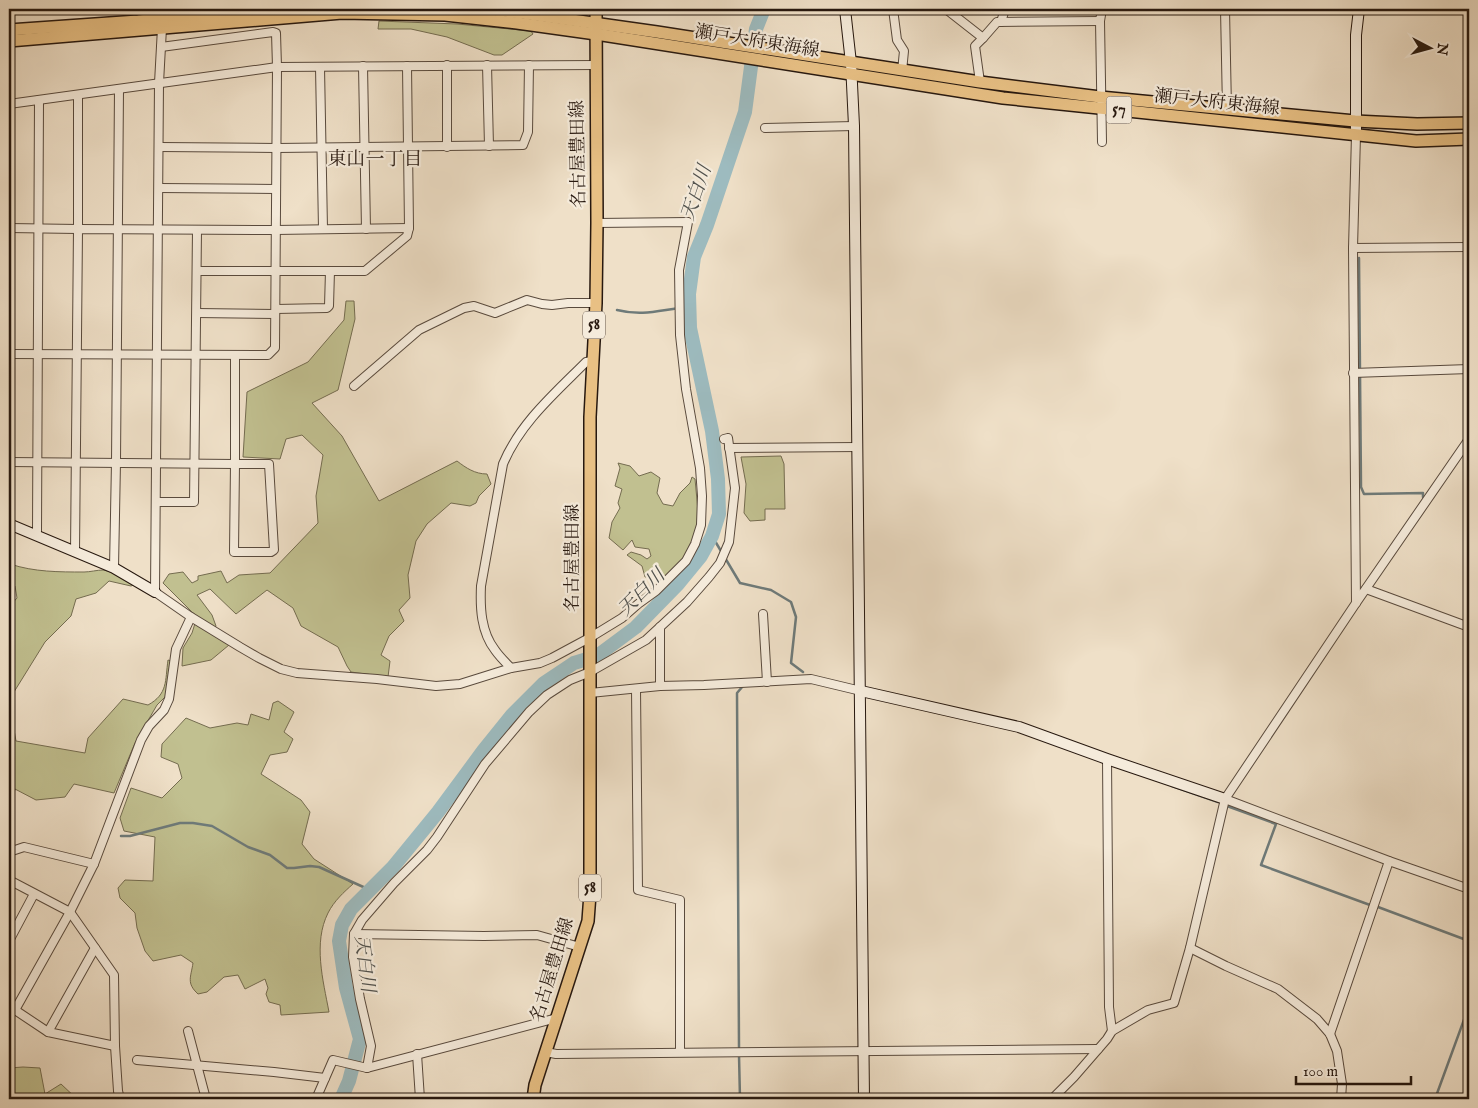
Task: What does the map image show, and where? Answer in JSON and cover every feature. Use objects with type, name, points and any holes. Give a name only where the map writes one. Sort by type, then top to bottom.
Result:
[{"type":"main road","points":[[9,30],[267,9]]},
{"type":"main road","name":"瀬戸大府東海線","points":[[482,9],[522,13],[596,29],[739,51],[773,50],[1101,103],[1356,135],[1416,140],[1469,139]]},
{"type":"main road","name":"名古屋豊田線","points":[[533,1099],[535,1084],[588,920],[590,894],[590,417],[596,303],[596,9]]},
{"type":"main road","name":"瀬戸大府東海線","points":[[9,41],[342,13],[414,14],[596,29]]},
{"type":"main road","name":"瀬戸大府東海線","points":[[739,51],[770,62],[1003,98],[1227,109],[1355,121],[1417,124],[1469,122]]},
{"type":"street","points":[[845,9],[852,63],[854,126],[864,1099]]},
{"type":"street","points":[[893,9],[897,40],[904,51],[902,71]]},
{"type":"street","points":[[946,9],[983,38]]},
{"type":"street","points":[[1001,22],[1005,9]]},
{"type":"street","points":[[1102,9],[1100,21],[1102,142]]},
{"type":"street","points":[[1225,9],[1227,109]]},
{"type":"street","points":[[1356,603],[1353,248],[1356,36],[1359,9]]},
{"type":"street","points":[[980,82],[976,46],[997,22],[1100,21]]},
{"type":"street","points":[[155,592],[159,83],[162,28]]},
{"type":"street","points":[[9,354],[268,355],[275,348],[277,37],[275,32],[161,47]]},
{"type":"street","points":[[446,65],[447,147]]},
{"type":"street","points":[[487,65],[489,146]]},
{"type":"street","points":[[159,147],[364,148],[523,145],[528,132],[528,65]]},
{"type":"street","points":[[9,104],[277,67],[596,65]]},
{"type":"street","points":[[363,66],[366,229]]},
{"type":"street","points":[[197,271],[365,271],[407,236],[407,66]]},
{"type":"street","points":[[320,67],[323,229]]},
{"type":"street","points":[[114,568],[119,89]]},
{"type":"street","points":[[76,552],[78,95]]},
{"type":"street","points":[[36,535],[39,100]]},
{"type":"street","points":[[765,128],[854,126]]},
{"type":"street","points":[[159,188],[276,189]]},
{"type":"street","points":[[9,524],[114,568],[259,658],[281,669],[297,673],[448,686],[511,668],[540,663],[591,640],[656,592],[676,573],[686,561],[695,544],[702,511],[700,468],[686,389],[680,335],[680,270],[688,222],[597,223]]},
{"type":"street","points":[[9,228],[276,230],[408,228]]},
{"type":"street","points":[[156,502],[194,502],[197,230]]},
{"type":"street","points":[[1353,248],[1469,247]]},
{"type":"street","points":[[197,313],[327,308],[329,306],[330,271]]},
{"type":"street","points":[[354,386],[419,330],[464,308],[477,306],[495,313],[527,300],[552,305],[596,303]]},
{"type":"street","points":[[9,462],[116,462],[156,463],[195,463],[235,464],[269,464],[274,550],[271,552],[234,552],[235,464],[235,355]]},
{"type":"street","points":[[511,668],[494,649],[487,637],[480,606],[481,586],[503,464],[510,448],[537,411],[586,362],[592,361]]},
{"type":"street","points":[[1353,373],[1469,370]]},
{"type":"street","points":[[367,1068],[371,1046],[354,968],[354,934],[362,920],[378,900],[427,850],[485,764],[529,712],[547,696],[570,680],[635,648],[646,640],[698,590],[720,562],[727,546],[734,488],[728,438],[724,439]]},
{"type":"street","points":[[1052,1099],[1108,1039],[1112,1031],[1148,1010],[1174,1002],[1190,948],[1225,799],[1356,603],[1469,440]]},
{"type":"street","points":[[729,448],[858,446]]},
{"type":"street","points":[[1366,589],[1469,627]]},
{"type":"street","points":[[763,614],[767,682]]},
{"type":"street","points":[[115,1046],[48,1032],[12,1009],[70,912],[94,864],[141,740],[149,726],[164,710],[169,699],[176,650],[191,617]]},
{"type":"street","points":[[660,627],[660,686]]},
{"type":"street","points":[[590,693],[636,690],[660,686],[704,686],[812,679],[1019,727],[1225,799],[1469,889]]},
{"type":"street","points":[[636,690],[638,890],[680,900],[680,1052]]},
{"type":"street","points":[[1107,759],[1109,1006],[1112,1031]]},
{"type":"street","points":[[9,852],[24,848],[94,864]]},
{"type":"street","points":[[1330,1034],[1389,861]]},
{"type":"street","points":[[9,880],[70,912],[114,975],[115,1046],[120,1099]]},
{"type":"street","points":[[9,940],[34,894]]},
{"type":"street","points":[[354,934],[537,935],[580,948]]},
{"type":"street","points":[[48,1032],[95,948]]},
{"type":"street","points":[[1190,948],[1278,989],[1317,1019],[1330,1034],[1337,1051],[1342,1084],[1341,1099]]},
{"type":"street","points":[[316,1099],[333,1060],[367,1068],[557,1018]]},
{"type":"street","points":[[188,1031],[206,1099]]},
{"type":"street","points":[[546,1052],[556,1054],[1098,1049]]},
{"type":"street","points":[[417,1054],[420,1099]]},
{"type":"street","points":[[137,1060],[325,1078]]},
{"type":"shaded area","points":[[40,9],[154,9],[40,13]]},
{"type":"shaded area","points":[[379,21],[457,24],[531,31],[533,34],[502,55],[494,55],[447,37],[411,29],[378,29]]},
{"type":"shaded area","points":[[346,301],[354,301],[355,319],[338,390],[312,403],[342,436],[379,501],[457,461],[471,470],[487,474],[491,484],[479,496],[476,503],[470,506],[451,503],[427,524],[416,541],[408,575],[410,598],[399,610],[404,621],[389,636],[381,655],[390,661],[388,677],[351,672],[338,647],[301,626],[293,608],[267,590],[236,614],[210,589],[197,595],[212,615],[216,626],[211,634],[229,645],[211,660],[182,666],[183,648],[192,633],[197,617],[163,583],[169,574],[183,572],[192,583],[198,580],[198,576],[221,571],[227,583],[239,575],[270,573],[318,523],[316,496],[323,455],[302,435],[286,439],[280,459],[243,457],[247,392],[308,362],[344,320]]},
{"type":"shaded area","points":[[781,456],[784,464],[785,509],[765,509],[765,520],[750,521],[744,513],[746,484],[741,457]]},
{"type":"shaded area","points":[[618,463],[630,466],[639,476],[651,472],[660,478],[657,493],[663,504],[673,506],[680,493],[690,483],[692,477],[695,479],[698,525],[689,555],[668,579],[661,574],[645,577],[642,566],[627,555],[631,552],[647,559],[651,556],[649,549],[635,547],[632,540],[623,550],[609,538],[612,522],[620,508],[618,503],[622,489],[615,486],[620,468]]},
{"type":"shaded area","points":[[10,564],[28,569],[47,571],[84,572],[103,570],[136,584],[131,586],[109,581],[96,593],[76,599],[71,616],[45,642],[9,700],[9,607],[17,598],[15,586],[9,588]]},
{"type":"shaded area","points":[[168,660],[171,661],[166,696],[157,705],[135,743],[114,793],[74,784],[65,797],[36,800],[15,789],[9,821],[9,715],[13,724],[16,741],[85,753],[88,738],[123,699],[148,705],[159,696],[166,681]]},
{"type":"shaded area","points":[[278,701],[294,712],[284,732],[293,739],[287,752],[270,755],[261,774],[301,800],[310,812],[302,844],[314,859],[353,884],[339,897],[330,909],[323,925],[320,949],[329,1012],[281,1015],[280,1005],[269,1002],[266,994],[268,988],[265,979],[245,989],[238,975],[224,977],[207,992],[198,994],[191,983],[193,963],[181,955],[153,961],[145,951],[137,928],[135,913],[120,898],[118,888],[125,880],[153,881],[155,837],[124,831],[120,818],[131,788],[162,798],[182,778],[178,764],[161,757],[162,744],[186,718],[210,728],[237,723],[248,725],[251,714],[269,720],[273,703]]},
{"type":"shaded area","points":[[9,1068],[40,1068],[45,1094],[61,1084],[77,1099],[9,1099]]},
{"type":"waterway","name":"天白川","points":[[341,1099],[349,1081],[360,1039],[346,988],[339,941],[342,925],[351,909],[393,867],[438,812],[512,715],[544,683],[574,663],[597,656],[636,627],[678,584],[701,556],[712,536],[719,514],[718,479],[712,431],[690,328],[689,294],[694,257],[707,225],[745,112],[756,29],[764,9]]},
{"type":"waterway","points":[[1359,258],[1361,487],[1364,494],[1423,493],[1423,497]]},
{"type":"waterway","points":[[617,310],[645,313],[689,307]]},
{"type":"waterway","points":[[712,536],[740,583],[771,590],[791,602],[796,617],[791,663],[803,672]]},
{"type":"waterway","points":[[739,1047],[737,693],[743,686]]},
{"type":"waterway","points":[[1172,786],[1218,802]]},
{"type":"waterway","points":[[1227,806],[1276,824],[1261,865],[1370,905]]},
{"type":"waterway","points":[[121,836],[130,836],[180,823],[212,826],[248,847],[270,855],[287,868],[319,867],[370,890]]},
{"type":"waterway","points":[[1378,907],[1469,941]]},
{"type":"waterway","points":[[1435,1099],[1469,1006]]},
{"type":"waterway","points":[[739,1055],[740,1099]]},
{"type":"district","name":"東山一丁目","points":[[375,160]]}]
